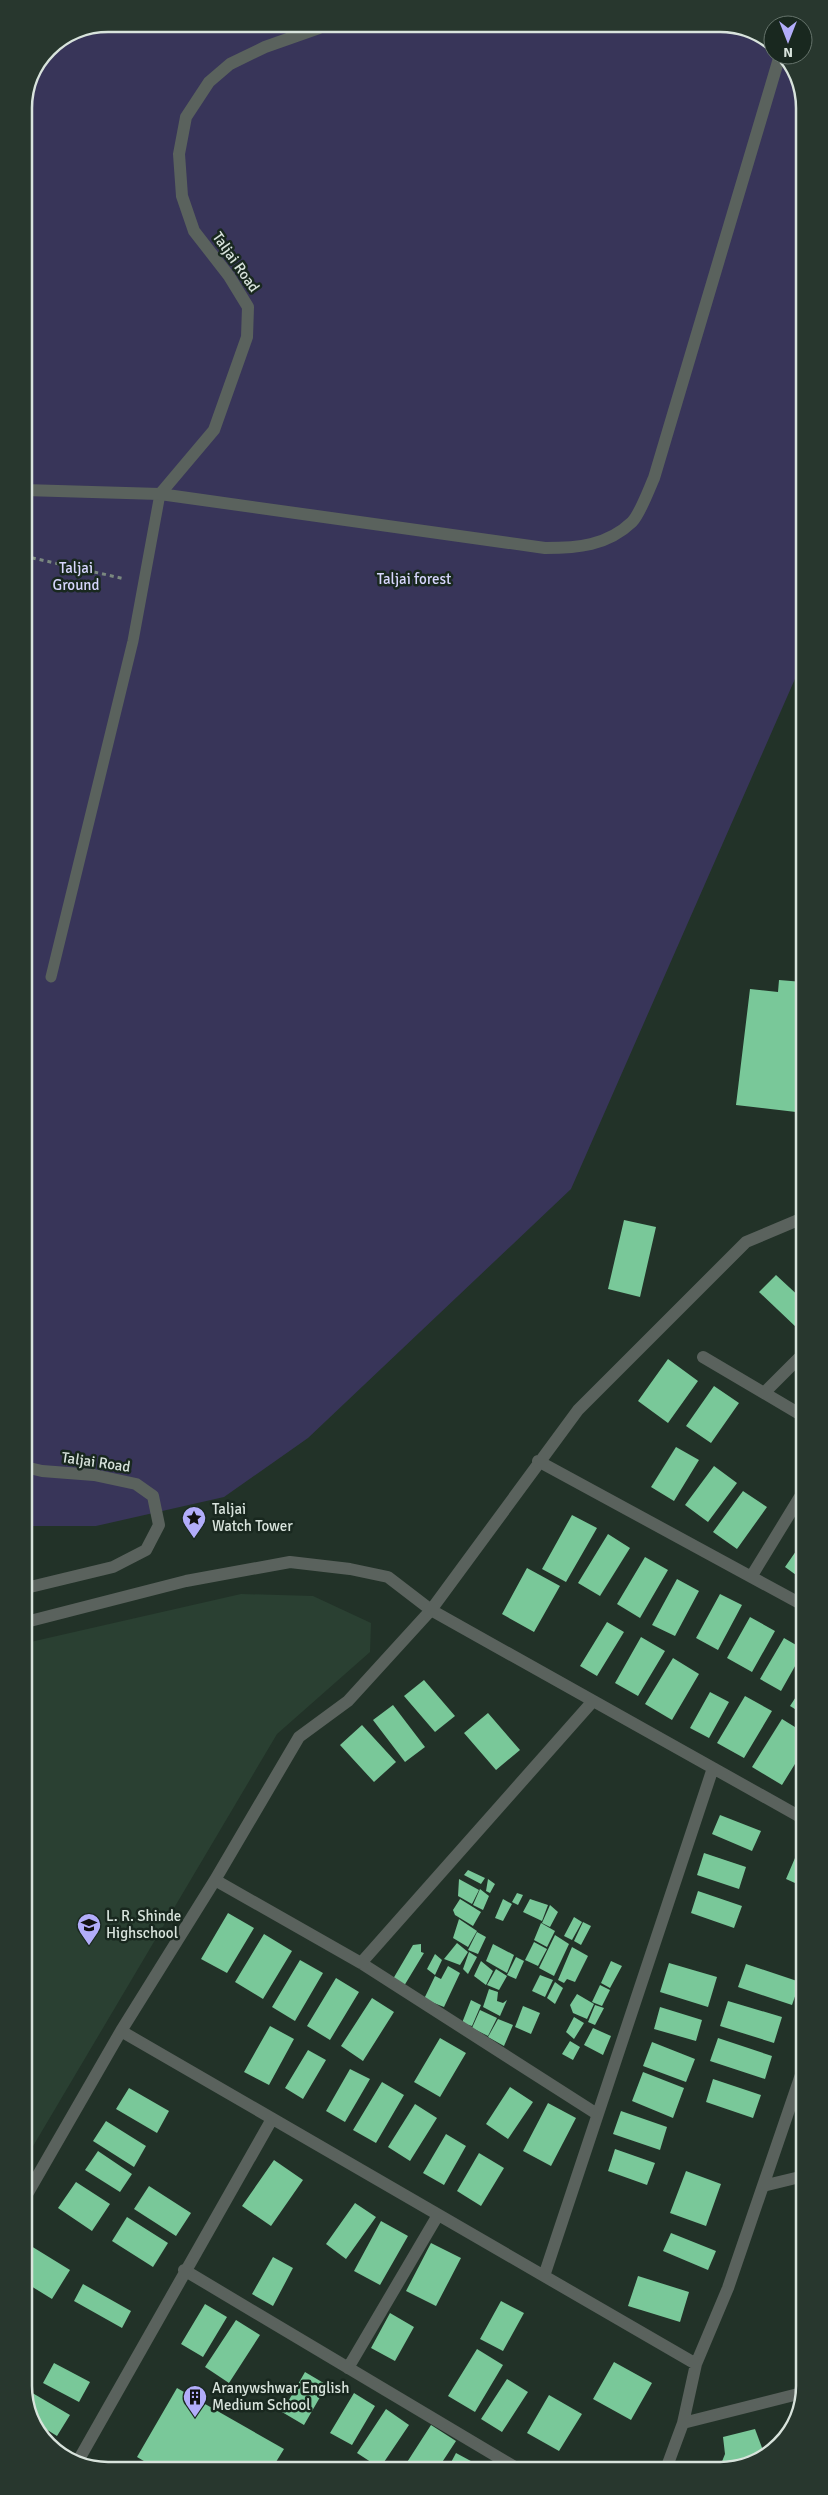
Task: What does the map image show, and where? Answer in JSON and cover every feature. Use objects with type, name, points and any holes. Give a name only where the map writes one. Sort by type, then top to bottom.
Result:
[{"type":"street","name":"Taljai Road","points":[[160,494],[214,430],[247,337],[248,307],[229,276],[194,231],[182,196],[179,154],[186,117],[209,82],[230,64],[265,46],[306,32]]},
{"type":"street","points":[[32,490],[160,494],[545,548],[582,548],[607,538],[632,522],[654,478],[777,65]]},
{"type":"street","points":[[32,2186],[121,2032],[215,1880],[299,1737],[348,1701],[432,1610],[538,1462],[578,1410],[746,1242],[796,1221]]},
{"type":"street","points":[[703,1357],[796,1412]]},
{"type":"street","points":[[764,1393],[796,1361]]},
{"type":"street","points":[[538,1462],[796,1601]]},
{"type":"street","name":"Taljai Road","points":[[32,1468],[94,1475],[136,1484],[153,1496],[159,1524],[146,1550],[113,1567],[32,1587]]},
{"type":"street","points":[[751,1577],[796,1503]]},
{"type":"street","points":[[32,1620],[186,1581],[290,1562],[350,1569],[388,1577],[432,1610],[796,1815]]},
{"type":"street","points":[[361,1964],[593,1700]]},
{"type":"street","points":[[544,2276],[713,1768]]},
{"type":"street","points":[[215,1880],[361,1964],[597,2114]]},
{"type":"street","points":[[121,2032],[696,2364]]},
{"type":"street","points":[[669,2462],[683,2423],[696,2364],[728,2288],[796,2089]]},
{"type":"street","points":[[80,2457],[184,2270],[272,2119]]},
{"type":"street","points":[[763,2186],[796,2178]]},
{"type":"street","points":[[348,2368],[438,2215]]},
{"type":"street","points":[[184,2270],[506,2462]]},
{"type":"street","points":[[683,2423],[795,2395]]},
{"type":"lane","points":[[51,977],[130,651],[160,494]]},
{"type":"path","points":[[32,558],[143,583]]},
{"type":"shaded area","name":"L. R. Shinde Highschool","points":[[241,1594],[313,1596],[371,1623],[370,1652],[277,1734],[32,2148],[32,1642]]},
{"type":"green space","name":"Taljai forest","points":[[109,32],[724,33],[748,38],[763,47],[763,65],[781,65],[790,80],[796,109],[796,677],[571,1189],[308,1438],[224,1497],[96,1526],[32,1526],[32,109],[38,80],[45,66],[66,45],[80,38]]},
{"type":"building","points":[[779,980],[796,981],[796,1112],[736,1105],[750,989],[778,992]]},
{"type":"building","points":[[624,1220],[656,1227],[640,1297],[608,1289]]},
{"type":"building","points":[[776,1275],[796,1294],[796,1327],[759,1292]]},
{"type":"building","points":[[668,1359],[698,1381],[668,1423],[638,1401]]},
{"type":"building","points":[[714,1386],[739,1403],[711,1443],[686,1426]]},
{"type":"building","points":[[676,1447],[699,1460],[674,1501],[651,1487]]},
{"type":"building","points":[[714,1466],[737,1483],[708,1522],[685,1505]]},
{"type":"building","points":[[743,1491],[767,1507],[737,1549],[713,1532]]},
{"type":"building","points":[[572,1515],[597,1528],[566,1582],[542,1569]]},
{"type":"building","points":[[608,1534],[630,1548],[600,1596],[578,1583]]},
{"type":"building","points":[[796,1551],[796,1575],[785,1567]]},
{"type":"building","points":[[645,1557],[668,1570],[640,1618],[617,1604]]},
{"type":"building","points":[[527,1568],[560,1586],[534,1632],[502,1614]]},
{"type":"building","points":[[677,1579],[699,1591],[675,1636],[652,1625]]},
{"type":"building","points":[[720,1594],[742,1605],[718,1650],[696,1638]]},
{"type":"building","points":[[750,1617],[775,1631],[752,1672],[727,1658]]},
{"type":"building","points":[[607,1622],[624,1632],[597,1676],[580,1666]]},
{"type":"building","points":[[641,1637],[665,1651],[638,1696],[615,1683]]},
{"type":"building","points":[[784,1638],[796,1645],[796,1664],[781,1691],[760,1679]]},
{"type":"building","points":[[673,1658],[699,1674],[672,1720],[645,1704]]},
{"type":"building","points":[[424,1680],[455,1716],[435,1732],[404,1696]]},
{"type":"building","points":[[710,1692],[729,1702],[709,1738],[690,1728]]},
{"type":"building","points":[[745,1696],[772,1711],[744,1758],[717,1743]]},
{"type":"building","points":[[796,1697],[796,1710],[790,1706]]},
{"type":"building","points":[[393,1705],[425,1747],[405,1762],[373,1720]]},
{"type":"building","points":[[488,1713],[520,1750],[496,1770],[464,1733]]},
{"type":"building","points":[[782,1719],[796,1728],[796,1762],[782,1785],[752,1767]]},
{"type":"building","points":[[362,1725],[396,1762],[374,1782],[340,1745]]},
{"type":"building","points":[[720,1815],[761,1831],[752,1851],[712,1834]]},
{"type":"building","points":[[704,1853],[746,1867],[739,1889],[697,1875]]},
{"type":"building","points":[[795,1858],[796,1858],[796,1883],[786,1879]]},
{"type":"building","points":[[468,1870],[485,1878],[481,1884],[464,1875]]},
{"type":"building","points":[[459,1879],[479,1890],[472,1904],[458,1896]]},
{"type":"building","points":[[488,1879],[495,1884],[490,1893],[486,1891]]},
{"type":"building","points":[[480,1889],[489,1896],[483,1910],[473,1905]]},
{"type":"building","points":[[698,1891],[742,1906],[734,1928],[691,1913]]},
{"type":"building","points":[[517,1893],[523,1895],[518,1905],[512,1902]]},
{"type":"building","points":[[460,1899],[481,1912],[473,1926],[455,1915],[453,1910]]},
{"type":"building","points":[[503,1899],[512,1904],[503,1921],[495,1918]]},
{"type":"building","points":[[530,1899],[548,1905],[542,1921],[523,1912]]},
{"type":"building","points":[[550,1905],[558,1912],[550,1927],[542,1923]]},
{"type":"building","points":[[228,1913],[254,1928],[227,1973],[201,1959]]},
{"type":"building","points":[[574,1917],[582,1922],[572,1940],[564,1936]]},
{"type":"building","points":[[459,1919],[477,1931],[468,1947],[453,1938]]},
{"type":"building","points":[[583,1922],[591,1926],[581,1945],[574,1941]]},
{"type":"building","points":[[541,1923],[555,1931],[547,1947],[534,1940]]},
{"type":"building","points":[[477,1932],[486,1937],[478,1954],[468,1950]]},
{"type":"building","points":[[264,1934],[292,1951],[263,1999],[235,1982]]},
{"type":"building","points":[[555,1935],[569,1944],[554,1976],[539,1968]]},
{"type":"building","points":[[534,1942],[547,1949],[538,1966],[525,1960]]},
{"type":"building","points":[[457,1943],[468,1952],[460,1965],[444,1959]]},
{"type":"building","points":[[421,1944],[421,1952],[424,1953],[404,1986],[393,1979],[413,1945]]},
{"type":"building","points":[[493,1944],[514,1955],[507,1973],[486,1961]]},
{"type":"building","points":[[572,1947],[588,1956],[575,1982],[567,1979],[564,1983],[558,1980]]},
{"type":"building","points":[[469,1952],[477,1957],[468,1974],[463,1969]]},
{"type":"building","points":[[435,1954],[442,1960],[435,1975],[427,1969]]},
{"type":"building","points":[[516,1957],[524,1961],[516,1979],[507,1975]]},
{"type":"building","points":[[300,1960],[323,1973],[295,2021],[272,2007]]},
{"type":"building","points":[[481,1961],[493,1971],[486,1985],[474,1976]]},
{"type":"building","points":[[611,1961],[622,1966],[610,1988],[601,1983]]},
{"type":"building","points":[[669,1963],[717,1977],[708,2007],[660,1992]]},
{"type":"building","points":[[746,1964],[796,1981],[796,1994],[792,2005],[738,1987]]},
{"type":"building","points":[[448,1966],[460,1973],[444,2007],[424,1999],[435,1976],[441,1979]]},
{"type":"building","points":[[496,1969],[507,1976],[499,1990],[487,1985]]},
{"type":"building","points":[[540,1975],[553,1980],[545,1997],[532,1991]]},
{"type":"building","points":[[336,1978],[359,1992],[330,2040],[307,2026]]},
{"type":"building","points":[[555,1982],[563,1988],[555,2004],[547,1998]]},
{"type":"building","points":[[600,1985],[610,1990],[602,2006],[592,2002]]},
{"type":"building","points":[[489,1989],[498,1992],[497,2001],[503,2003],[507,2000],[500,2016],[483,2007]]},
{"type":"building","points":[[577,1994],[594,2004],[587,2019],[573,2013],[570,2005]]},
{"type":"building","points":[[372,1998],[394,2012],[363,2061],[341,2046]]},
{"type":"building","points":[[471,2000],[481,2005],[472,2026],[462,2023]]},
{"type":"building","points":[[728,2001],[782,2017],[774,2043],[720,2026]]},
{"type":"building","points":[[595,2005],[604,2008],[595,2025],[588,2022]]},
{"type":"building","points":[[523,2006],[540,2013],[531,2034],[515,2027]]},
{"type":"building","points":[[660,2007],[702,2020],[696,2041],[654,2029]]},
{"type":"building","points":[[480,2010],[497,2018],[488,2036],[472,2028]]},
{"type":"building","points":[[574,2017],[584,2023],[574,2039],[566,2032]]},
{"type":"building","points":[[498,2019],[513,2025],[504,2046],[488,2037]]},
{"type":"building","points":[[270,2026],[294,2039],[269,2085],[244,2072]]},
{"type":"building","points":[[593,2028],[611,2036],[603,2055],[584,2045]]},
{"type":"building","points":[[440,2038],[466,2053],[440,2097],[414,2082]]},
{"type":"building","points":[[718,2038],[772,2056],[765,2079],[710,2061]]},
{"type":"building","points":[[570,2041],[580,2047],[573,2060],[562,2054]]},
{"type":"building","points":[[652,2042],[695,2059],[686,2082],[643,2066]]},
{"type":"building","points":[[308,2050],[326,2060],[303,2099],[285,2088]]},
{"type":"building","points":[[350,2069],[370,2079],[345,2122],[326,2111]]},
{"type":"building","points":[[643,2072],[684,2088],[673,2118],[632,2101]]},
{"type":"building","points":[[713,2079],[761,2095],[753,2118],[706,2102]]},
{"type":"building","points":[[382,2082],[404,2095],[376,2143],[353,2130]]},
{"type":"building","points":[[510,2087],[533,2102],[508,2139],[486,2124]]},
{"type":"building","points":[[129,2088],[169,2111],[157,2133],[116,2109]]},
{"type":"building","points":[[548,2103],[576,2118],[551,2166],[523,2151]]},
{"type":"building","points":[[415,2104],[437,2118],[410,2161],[388,2147]]},
{"type":"building","points":[[621,2111],[667,2127],[660,2150],[613,2134]]},
{"type":"building","points":[[106,2121],[146,2146],[134,2167],[93,2141]]},
{"type":"building","points":[[446,2134],[466,2146],[444,2185],[423,2173]]},
{"type":"building","points":[[615,2149],[655,2163],[647,2185],[608,2171]]},
{"type":"building","points":[[98,2151],[132,2174],[120,2192],[85,2170]]},
{"type":"building","points":[[479,2153],[504,2168],[481,2206],[457,2191]]},
{"type":"building","points":[[274,2160],[303,2180],[271,2226],[242,2206]]},
{"type":"building","points":[[686,2171],[721,2184],[706,2226],[670,2213]]},
{"type":"building","points":[[76,2182],[110,2204],[92,2231],[58,2208]]},
{"type":"building","points":[[149,2186],[191,2213],[176,2236],[134,2209]]},
{"type":"building","points":[[355,2203],[376,2217],[346,2259],[326,2244]]},
{"type":"building","points":[[127,2217],[168,2243],[153,2267],[112,2241]]},
{"type":"building","points":[[381,2221],[408,2236],[380,2285],[354,2271]]},
{"type":"building","points":[[671,2233],[716,2251],[708,2270],[663,2251]]},
{"type":"building","points":[[431,2243],[461,2258],[436,2306],[406,2291]]},
{"type":"building","points":[[32,2247],[70,2270],[52,2299],[32,2287]]},
{"type":"building","points":[[273,2257],[293,2268],[273,2306],[252,2294]]},
{"type":"building","points":[[638,2276],[689,2292],[680,2322],[628,2306]]},
{"type":"building","points":[[83,2284],[131,2311],[122,2328],[74,2301]]},
{"type":"building","points":[[501,2301],[524,2313],[503,2351],[480,2339]]},
{"type":"building","points":[[205,2304],[227,2317],[203,2357],[181,2344]]},
{"type":"building","points":[[390,2313],[414,2327],[395,2361],[371,2348]]},
{"type":"building","points":[[236,2320],[260,2335],[229,2383],[205,2367]]},
{"type":"building","points":[[477,2349],[503,2365],[475,2412],[448,2396]]},
{"type":"building","points":[[614,2362],[652,2383],[631,2420],[593,2399]]},
{"type":"building","points":[[54,2363],[90,2382],[79,2402],[43,2383]]},
{"type":"building","points":[[305,2372],[327,2385],[304,2425],[282,2412]]},
{"type":"building","points":[[507,2379],[528,2392],[502,2432],[481,2419]]},
{"type":"building","name":"Aranywshwar English Medium School","points":[[177,2388],[284,2449],[276,2462],[146,2462],[137,2457]]},
{"type":"building","points":[[33,2393],[70,2415],[57,2436],[46,2429],[38,2415]]},
{"type":"building","points":[[354,2393],[375,2406],[352,2445],[330,2433]]},
{"type":"building","points":[[549,2395],[582,2414],[559,2451],[527,2433]]},
{"type":"building","points":[[386,2409],[409,2425],[384,2462],[371,2462],[357,2453]]},
{"type":"building","points":[[431,2425],[456,2441],[442,2462],[407,2462]]},
{"type":"building","points":[[755,2429],[763,2449],[739,2460],[722,2462],[725,2454],[723,2437]]},
{"type":"building","points":[[456,2453],[473,2462],[451,2462]]},
{"type":"place","name":"Taljai Watch Tower","points":[[194,1539]]},
{"type":"place","name":"L. R. Shinde Highschool","points":[[89,1946]]},
{"type":"place","name":"Aranywshwar English Medium School","points":[[195,2418]]},
{"type":"park label","name":"Taljai Ground","points":[[76,576]]}]
